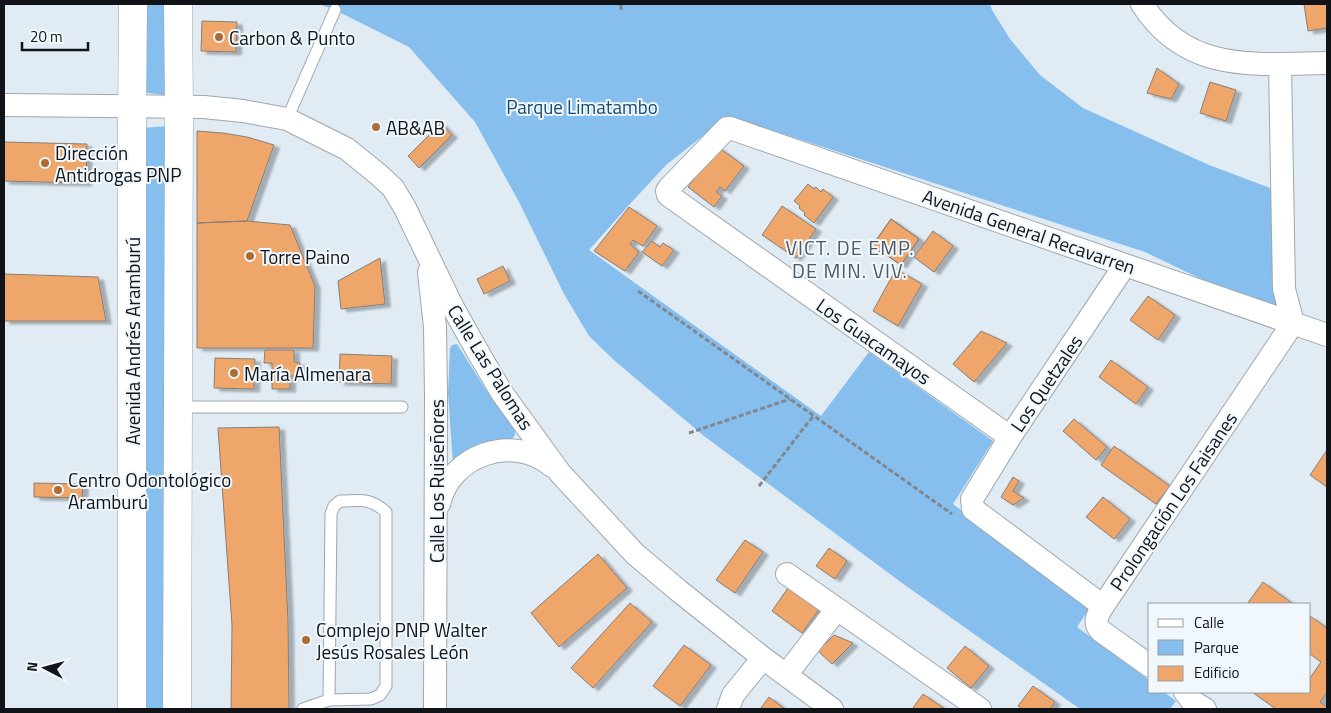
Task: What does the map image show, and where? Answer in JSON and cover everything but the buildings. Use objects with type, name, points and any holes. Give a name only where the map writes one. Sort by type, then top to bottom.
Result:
[{"type":"main road","name":"Avenida Andrés Aramburú","points":[[132,709],[133,4]]},
{"type":"main road","points":[[177,709],[178,4]]},
{"type":"street","points":[[1142,4],[1163,30],[1184,45],[1210,57],[1241,63],[1327,63]]},
{"type":"street","points":[[1280,64],[1284,289],[1293,323]]},
{"type":"street","name":"Calle Las Palomas","points":[[4,105],[179,107],[243,111],[287,119],[347,149],[392,188],[405,208],[451,304],[502,392],[560,474],[635,554],[762,658],[832,709]]},
{"type":"street","name":"Los Guacamayos","points":[[730,128],[727,128],[669,188],[667,191],[668,195],[1010,437]]},
{"type":"street","name":"Avenida General Recavarren","points":[[730,128],[1327,335]]},
{"type":"street","name":"Calle Los Ruiseñores","points":[[427,254],[435,327],[436,709]]},
{"type":"street","name":"Los Quetzales","points":[[965,512],[1010,437],[1125,265]]},
{"type":"street","name":"Prolongación Los Faisanes","points":[[1148,665],[1098,628],[1095,623],[1103,606],[1293,323]]},
{"type":"street","points":[[437,520],[439,502],[447,484],[459,469],[474,458],[492,452],[510,450],[529,453],[546,461],[560,474]]},
{"type":"street","points":[[965,512],[973,509],[1103,606]]},
{"type":"street","points":[[787,574],[976,708]]},
{"type":"street","points":[[786,676],[837,609]]},
{"type":"street","points":[[728,709],[734,695],[762,658]]},
{"type":"lane","points":[[287,119],[335,10]]},
{"type":"lane","points":[[178,407],[402,407]]},
{"type":"lane","points":[[303,709],[329,700],[371,699],[380,695],[386,686],[386,512],[378,505],[368,501],[340,501],[334,506],[331,514],[329,700]]},
{"type":"path","points":[[621,4],[621,10]]},
{"type":"path","points":[[638,291],[790,399],[965,512]]},
{"type":"path","points":[[689,433],[790,399]]},
{"type":"path","points":[[759,486],[814,415]]},
{"type":"green space","points":[[141,4],[170,4],[171,96],[141,92]]},
{"type":"green space","name":"Parque Limatambo","points":[[319,4],[990,4],[1010,39],[1040,75],[1083,108],[1209,165],[1283,193],[1293,323],[1145,252],[728,116],[666,165],[589,250],[821,416],[869,352],[993,441],[953,504],[1089,609],[1077,627],[1148,680],[1148,693],[1165,693],[1176,701],[1170,709],[1080,709],[902,583],[704,436],[615,361],[589,336],[564,294],[519,202],[475,122],[409,47]]},
{"type":"green space","points":[[169,126],[169,709],[140,709],[141,128]]},
{"type":"green space","points":[[457,344],[515,431],[515,435],[511,440],[480,443],[453,464],[448,393],[450,348],[452,345]]},
{"type":"place","name":"Carbon & Punto","points":[[219,37]]},
{"type":"place","name":"AB&AB","points":[[376,127]]},
{"type":"place","name":"Dirección Antidrogas PNP","points":[[45,163]]},
{"type":"place","name":"Torre Paino","points":[[250,256]]},
{"type":"place","name":"María Almenara","points":[[234,373]]},
{"type":"place","name":"Centro Odontológico Aramburú","points":[[58,490]]},
{"type":"place","name":"Complejo PNP Walter Jesús Rosales León","points":[[306,640]]},
{"type":"district","name":"VICT. DE EMP. DE MIN. VIV.","points":[[850,258]]}]
